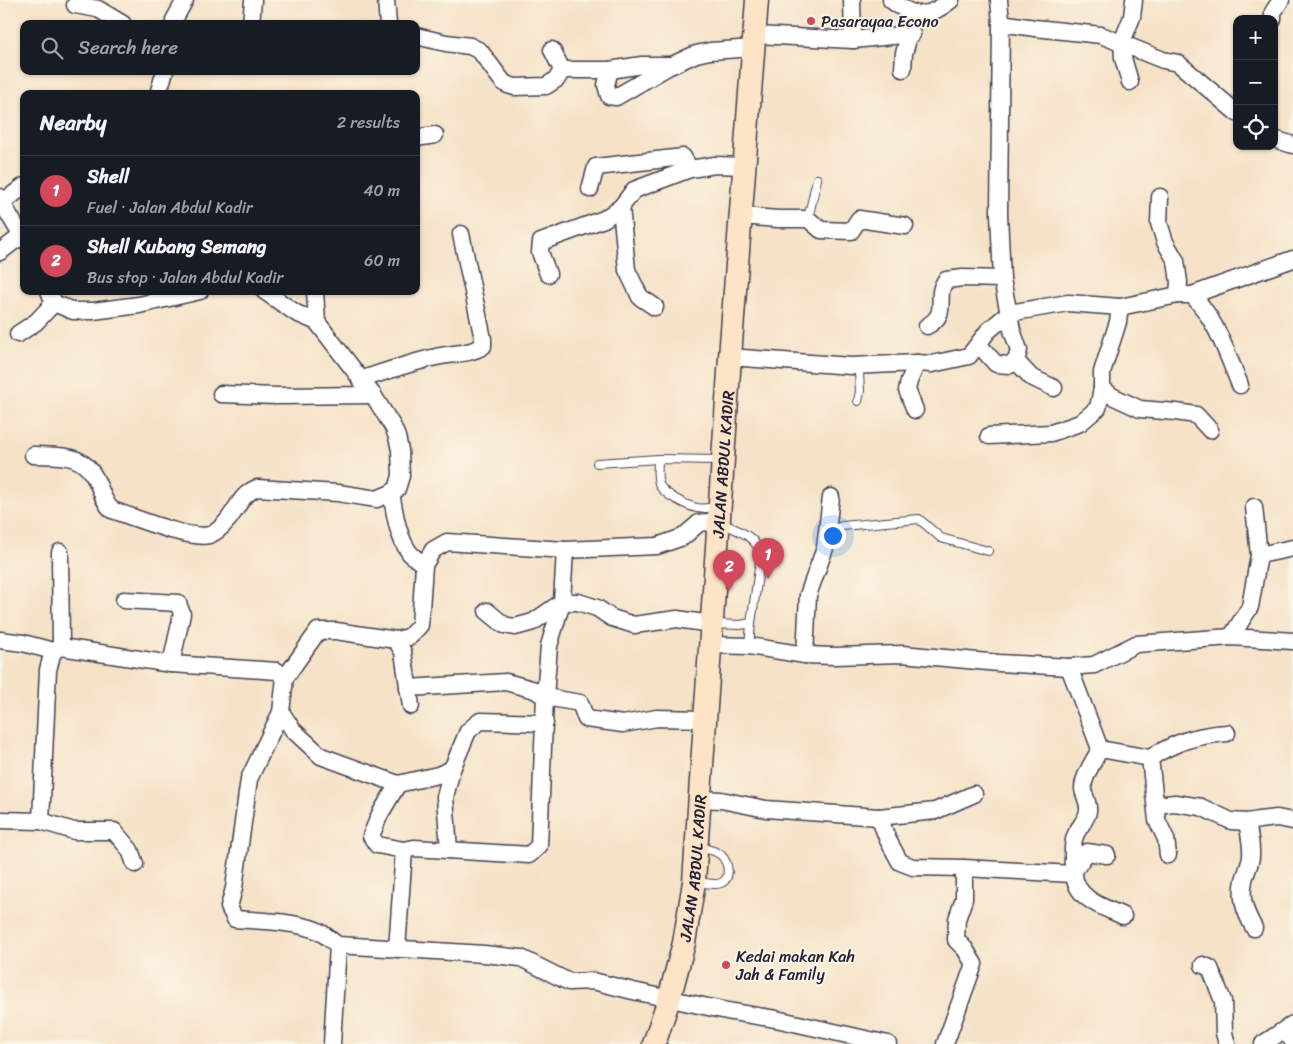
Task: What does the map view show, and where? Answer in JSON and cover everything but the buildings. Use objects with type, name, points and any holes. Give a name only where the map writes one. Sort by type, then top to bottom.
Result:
[{"type":"main road","name":"JALAN ABDUL KADIR","points":[[654,1044],[684,944],[694,882],[722,460],[758,0]]},
{"type":"street","points":[[174,20],[185,0]]},
{"type":"street","points":[[251,20],[253,0]]},
{"type":"street","points":[[386,0],[388,20]]},
{"type":"street","points":[[852,0],[853,40]]},
{"type":"street","points":[[891,0],[906,11],[922,15],[938,10],[951,0]]},
{"type":"street","points":[[979,345],[996,364],[1010,365],[1016,361],[1019,350],[1012,330],[1002,279],[999,214],[1001,23],[998,0]]},
{"type":"street","points":[[1130,82],[1123,58],[1122,42],[1132,17],[1134,0]]},
{"type":"street","points":[[1273,15],[1281,0]]},
{"type":"street","points":[[75,5],[98,9],[116,20]]},
{"type":"street","points":[[1001,23],[1101,34],[1163,60],[1178,63],[1233,110]]},
{"type":"street","points":[[610,70],[606,85],[609,96],[616,97],[672,64],[710,51],[754,42],[853,40],[908,34],[903,69]]},
{"type":"street","points":[[420,37],[476,48],[503,82],[515,87],[546,86],[557,79],[562,70]]},
{"type":"street","points":[[552,50],[562,70]]},
{"type":"street","points":[[562,70],[610,70],[642,64],[672,64]]},
{"type":"street","points":[[159,90],[164,75]]},
{"type":"street","points":[[420,137],[435,135]]},
{"type":"street","points":[[1278,140],[1293,145]]},
{"type":"street","points":[[590,189],[596,167],[683,157],[690,169]]},
{"type":"street","points":[[548,274],[540,252],[541,242],[604,218],[621,207],[634,190],[690,169],[715,165],[745,166]]},
{"type":"street","points":[[20,189],[1,201],[20,234]]},
{"type":"street","points":[[1160,197],[1159,223],[1165,242],[1176,261],[1179,282],[1185,295],[1203,306],[1213,322],[1240,385]]},
{"type":"street","points":[[621,207],[627,270],[640,297],[655,307]]},
{"type":"street","points":[[741,216],[808,219],[821,230],[851,231],[859,219],[905,226]]},
{"type":"street","points":[[360,380],[400,366],[440,356],[476,351],[482,346],[462,234]]},
{"type":"street","points":[[0,252],[20,239]]},
{"type":"street","points":[[730,357],[851,366],[932,364],[969,356],[988,331],[1009,313],[1068,303],[1120,307],[1185,295],[1293,259]]},
{"type":"street","points":[[927,326],[934,322],[941,312],[941,287],[946,280],[963,278],[1002,279]]},
{"type":"street","points":[[18,334],[36,322],[51,297],[73,310],[93,310],[139,305],[183,295]]},
{"type":"street","points":[[33,455],[72,457],[80,460],[94,476],[105,501],[112,510],[192,536],[209,535],[215,532],[234,512],[244,496],[249,491],[257,488],[338,493],[377,499],[397,489],[401,476],[400,450],[393,427],[372,395],[317,322],[296,313],[270,295]]},
{"type":"street","points":[[316,295],[317,322]]},
{"type":"street","points":[[989,436],[1051,432],[1080,423],[1098,408],[1102,388],[1102,372],[1118,322],[1120,307]]},
{"type":"street","points":[[1016,361],[1031,377],[1054,388]]},
{"type":"street","points":[[915,410],[908,390],[909,381],[917,363]]},
{"type":"street","points":[[1102,388],[1112,396],[1140,409],[1196,415],[1210,430]]},
{"type":"street","points":[[221,394],[277,396],[372,395]]},
{"type":"street","points":[[391,493],[398,529],[403,541],[410,553],[424,565]]},
{"type":"street","points":[[805,655],[808,595],[825,548],[831,497]]},
{"type":"street","points":[[1231,637],[1250,607],[1259,555],[1254,507]]},
{"type":"street","points":[[719,514],[699,523],[683,536],[657,546],[565,550],[498,547],[447,542],[433,550],[424,565],[420,625],[409,637],[396,640],[318,630],[285,678],[281,712],[249,779],[234,888],[229,907],[235,918],[298,926],[318,931],[338,946],[484,954],[521,958],[569,982],[593,981],[669,999],[776,1019],[888,1044]]},
{"type":"street","points":[[1259,555],[1293,548]]},
{"type":"street","points":[[398,784],[380,814],[371,836],[377,845],[404,850],[414,848],[529,856],[539,846],[549,646],[562,602],[565,550]]},
{"type":"street","points":[[41,821],[48,670],[57,649],[60,552]]},
{"type":"street","points":[[124,600],[178,603],[182,614],[171,664]]},
{"type":"street","points":[[487,611],[504,625],[515,627],[533,622],[562,602],[578,602],[597,608],[612,618],[634,625],[677,619],[710,635],[750,646],[805,655],[902,654],[1070,667],[1094,665],[1136,644],[1231,637],[1293,641]]},
{"type":"street","points":[[0,640],[171,664],[277,671],[285,678]]},
{"type":"street","points":[[396,640],[403,652],[411,706]]},
{"type":"street","points":[[1070,667],[1100,749],[1084,781],[1083,791],[1088,797],[1088,810],[1083,824],[1076,833],[1072,874],[1079,891],[1093,902],[1123,916]]},
{"type":"street","points":[[408,688],[506,682],[535,690],[545,697],[580,703],[586,718],[623,724],[657,718],[704,719]]},
{"type":"street","points":[[281,712],[293,730],[321,756],[398,784],[438,775],[452,769]]},
{"type":"street","points":[[449,850],[445,797],[452,769],[468,731],[480,721],[545,723]]},
{"type":"street","points":[[1100,749],[1150,758],[1170,746],[1204,734],[1227,733]]},
{"type":"street","points":[[1150,758],[1157,820],[1166,839],[1168,856]]},
{"type":"street","points":[[699,799],[721,800],[766,809],[879,817],[935,811],[974,794]]},
{"type":"street","points":[[1156,805],[1186,804],[1200,807],[1231,821],[1247,822],[1277,818],[1293,821]]},
{"type":"street","points":[[879,817],[888,840],[900,862],[913,867],[1072,874]]},
{"type":"street","points":[[0,820],[41,821],[74,831],[114,831],[130,850],[135,864]]},
{"type":"street","points":[[1247,822],[1251,843],[1251,858],[1242,896],[1245,912],[1254,928]]},
{"type":"street","points":[[397,949],[404,850]]},
{"type":"street","points":[[1072,874],[1087,852],[1107,855]]},
{"type":"street","points":[[946,1044],[974,964],[965,948],[956,940],[957,919],[964,900],[964,868]]},
{"type":"street","points":[[332,1044],[338,946]]},
{"type":"street","points":[[1203,965],[1210,968],[1223,1001],[1224,1033],[1227,1044]]},
{"type":"street","points":[[1263,1044],[1291,1036]]},
{"type":"lane","points":[[808,219],[818,179]]},
{"type":"lane","points":[[851,366],[858,373],[860,391],[858,401]]},
{"type":"lane","points":[[597,463],[658,459],[722,460]]},
{"type":"lane","points":[[658,459],[658,477],[660,486],[664,491],[676,499],[697,508],[719,514],[758,544],[761,555],[751,623],[750,646]]},
{"type":"lane","points":[[828,531],[842,526],[919,519],[941,538],[988,550]]},
{"type":"lane","points":[[710,635],[751,623]]},
{"type":"lane","points":[[694,882],[716,884],[723,882],[727,877],[728,870],[721,855],[712,850],[696,847]]},
{"type":"place","name":"Pasarayaa Econo","points":[[811,21]]},
{"type":"place","name":"Shell","points":[[768,579]]},
{"type":"place","name":"Shell Kubang Semang","points":[[729,591]]},
{"type":"place","name":"Kedai makan Kah Jah & Family","points":[[726,965]]}]
